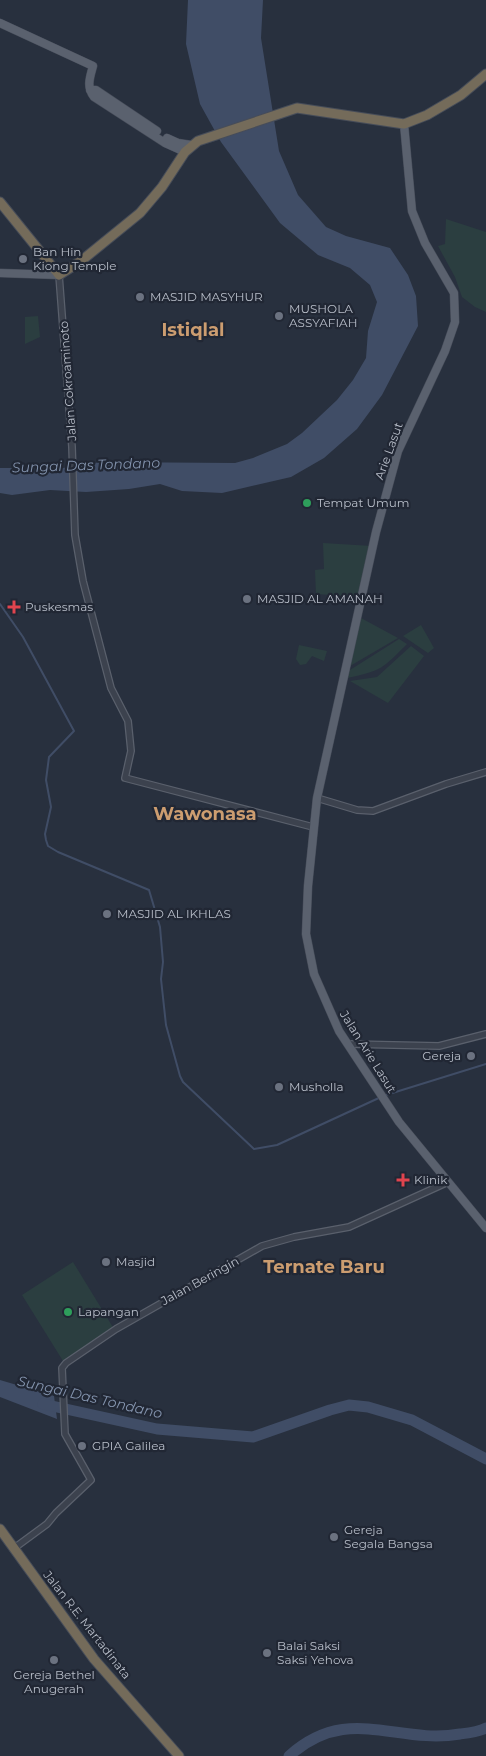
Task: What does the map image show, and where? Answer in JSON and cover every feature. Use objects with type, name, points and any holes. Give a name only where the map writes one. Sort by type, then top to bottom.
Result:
[{"type":"highway","points":[[0,202],[59,275],[81,261],[140,213],[162,187],[191,146],[297,108],[404,124],[427,115],[461,95],[486,74]]},
{"type":"highway","name":"Jalan R.E. Martadinata","points":[[0,1529],[94,1659],[179,1756]]},
{"type":"main road","points":[[0,22],[93,66],[89,81],[90,90],[94,97],[166,143],[191,146]]},
{"type":"main road","points":[[90,90],[96,90],[169,139],[191,146]]},
{"type":"main road","name":"Arie Lasut","points":[[317,798],[387,488],[405,433],[445,351],[456,322],[454,293],[424,243],[412,211],[404,124]]},
{"type":"main road","points":[[0,272],[59,275]]},
{"type":"main road","name":"Jalan Arie Lasut","points":[[317,798],[308,886],[306,934],[314,974],[323,998],[348,1044],[399,1122],[486,1228]]},
{"type":"street","name":"Jalan Cokroaminoto","points":[[59,275],[71,420],[74,534],[82,581],[112,688],[128,721],[131,735],[132,751],[125,778],[313,827]]},
{"type":"street","points":[[317,798],[357,810],[374,811],[446,784],[486,772]]},
{"type":"street","points":[[348,1044],[439,1046],[486,1034]]},
{"type":"street","name":"Jalan Beringin","points":[[13,1549],[47,1524],[91,1480],[65,1434],[62,1368],[72,1358],[124,1324],[262,1246],[349,1227],[448,1182]]},
{"type":"shaded area","points":[[446,219],[486,232],[486,312],[475,307],[462,297],[455,277],[438,246],[445,244]]},
{"type":"shaded area","points":[[38,316],[40,337],[25,344],[25,317]]},
{"type":"shaded area","points":[[323,543],[372,546],[359,597],[316,594],[315,570],[324,569]]},
{"type":"shaded area","points":[[361,618],[398,638],[350,666]]},
{"type":"shaded area","points":[[421,625],[434,648],[428,653],[403,636]]},
{"type":"shaded area","points":[[399,639],[407,644],[387,663],[368,673],[347,678],[350,670]]},
{"type":"shaded area","points":[[299,645],[327,651],[324,661],[312,656],[306,664],[300,665],[296,659]]},
{"type":"shaded area","points":[[411,646],[424,656],[388,703],[350,681],[377,677]]},
{"type":"shaded area","name":"Lapangan","points":[[73,1262],[114,1329],[63,1361],[22,1295]]},
{"type":"water","points":[[188,0],[263,0],[261,38],[279,151],[298,195],[326,227],[346,236],[390,248],[408,275],[416,296],[418,326],[382,395],[357,429],[324,458],[291,477],[222,493],[182,491],[160,484],[129,489],[86,492],[50,490],[12,495],[0,493],[0,468],[63,468],[100,462],[235,463],[253,458],[287,444],[302,433],[337,400],[353,380],[366,358],[368,331],[377,302],[370,285],[350,268],[318,255],[280,223],[221,142],[200,104],[186,44]]},
{"type":"water","points":[[0,1380],[54,1396],[57,1419],[0,1397]]},
{"type":"waterway","points":[[0,604],[23,637],[74,731],[49,757],[46,780],[51,807],[45,834],[48,846],[58,852],[149,890],[160,927],[163,962],[161,979],[166,1025],[183,1082],[254,1149],[277,1145],[381,1097]]},
{"type":"waterway","points":[[386,1095],[486,1064]]},
{"type":"waterway","name":"Sungai Das Tondano","points":[[43,1404],[157,1429],[253,1437],[349,1405],[368,1407],[412,1420],[486,1459]]},
{"type":"waterway","name":"Sungai Das Tondano","points":[[289,1756],[311,1740],[331,1732],[352,1729],[372,1729],[436,1736],[470,1733],[486,1728]]},
{"type":"place","name":"Ban Hin Kiong Temple","points":[[23,259]]},
{"type":"place","name":"MASJID MASYHUR","points":[[140,297]]},
{"type":"place","name":"MUSHOLA ASSYAFIAH","points":[[279,316]]},
{"type":"place","name":"Tempat Umum","points":[[307,503]]},
{"type":"place","name":"MASJID AL AMANAH","points":[[247,599]]},
{"type":"place","name":"Puskesmas","points":[[14,607]]},
{"type":"place","name":"MASJID AL IKHLAS","points":[[107,914]]},
{"type":"place","name":"Gereja","points":[[471,1056]]},
{"type":"place","name":"Musholla","points":[[279,1087]]},
{"type":"place","name":"Klinik","points":[[403,1180]]},
{"type":"place","name":"Masjid","points":[[106,1262]]},
{"type":"place","name":"Lapangan","points":[[68,1312]]},
{"type":"place","name":"GPIA Galilea","points":[[82,1446]]},
{"type":"place","name":"Gereja Segala Bangsa","points":[[334,1537]]},
{"type":"place","name":"Balai Saksi Saksi Yehova","points":[[267,1653]]},
{"type":"place","name":"Gereja Bethel Anugerah","points":[[54,1660]]},
{"type":"district","name":"Istiqlal","points":[[193,330]]},
{"type":"district","name":"Wawonasa","points":[[205,814]]},
{"type":"district","name":"Ternate Baru","points":[[324,1267]]}]
